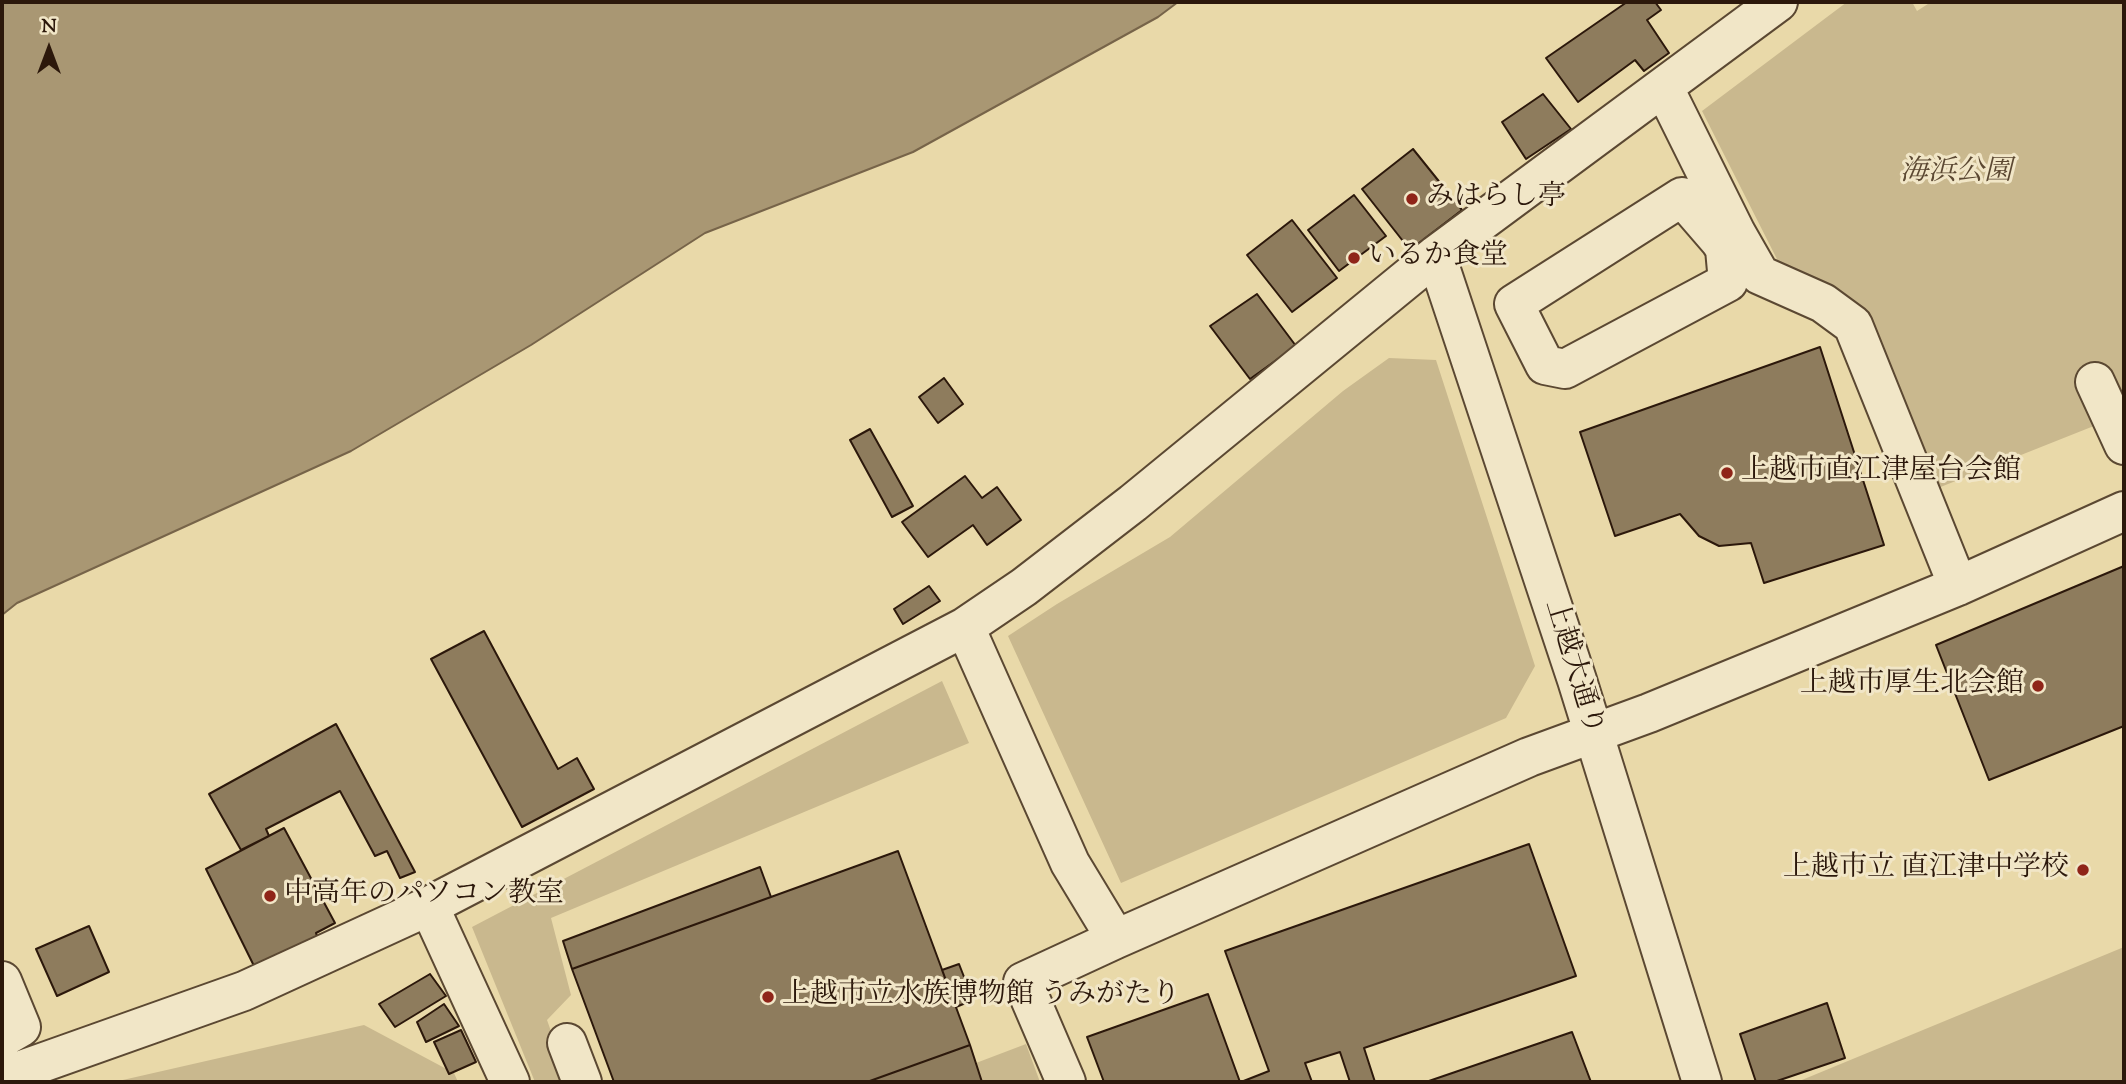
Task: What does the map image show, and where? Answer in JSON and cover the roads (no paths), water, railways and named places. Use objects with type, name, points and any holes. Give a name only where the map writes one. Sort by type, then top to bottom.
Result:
[{"type":"street","points":[[2,1077],[244,991],[429,906],[965,627],[1024,587],[1143,495],[1436,255],[1778,2]]},
{"type":"street","points":[[1664,88],[1730,241],[1728,282],[1565,369],[1545,365],[1514,304],[1682,197],[1730,241],[1760,275],[1823,303],[1853,325],[1958,586]]},
{"type":"street","name":"上越大通り","points":[[1436,255],[1577,680],[1702,1082]]},
{"type":"street","points":[[2095,382],[2124,445]]},
{"type":"street","points":[[1066,1082],[1023,982],[1529,757],[1593,734],[1958,586],[2124,511]]},
{"type":"street","points":[[965,627],[1070,863],[1116,939]]},
{"type":"street","points":[[429,906],[510,1082]]},
{"type":"street","points":[[2,981],[21,1027],[2,1038]]},
{"type":"street","points":[[567,1043],[582,1082]]},
{"type":"place","name":"みはらし亭","points":[[1412,199]]},
{"type":"place","name":"いるか食堂","points":[[1354,258]]},
{"type":"place","name":"上越市直江津屋台会館","points":[[1727,473]]},
{"type":"place","name":"上越市厚生北会館","points":[[2038,686]]},
{"type":"place","name":"上越市立 直江津中学校","points":[[2083,870]]},
{"type":"place","name":"中高年のパソコン教室","points":[[270,896]]},
{"type":"place","name":"上越市立水族博物館 うみがたり","points":[[768,997]]},
{"type":"park label","name":"海浜公園","points":[[1956,174]]}]
